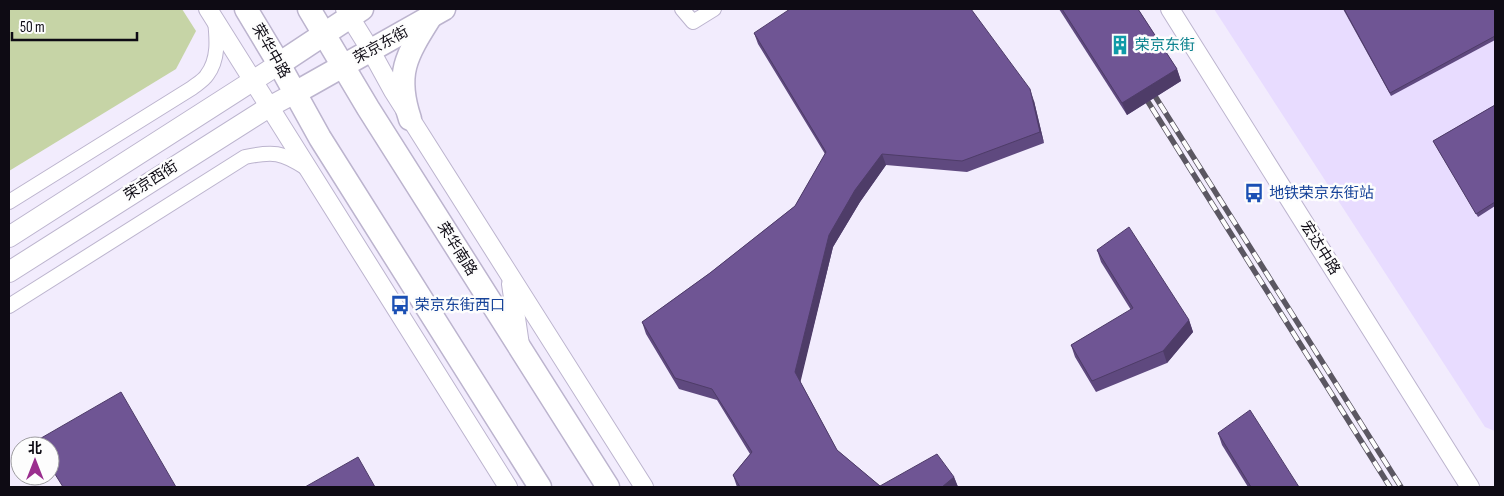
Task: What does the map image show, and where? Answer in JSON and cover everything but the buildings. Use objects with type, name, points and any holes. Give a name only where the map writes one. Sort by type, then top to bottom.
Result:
[{"type":"main road","name":"荣华中路","points":[[246,9],[295,93]]},
{"type":"main road","points":[[309,9],[325,35]]},
{"type":"main road","points":[[279,64],[325,35],[352,12]]},
{"type":"main road","points":[[410,119],[402,86],[403,73],[408,56],[416,40],[437,13]]},
{"type":"main road","name":"荣京东街","points":[[295,93],[437,13]]},
{"type":"main road","name":"荣华南路","points":[[325,35],[368,108],[608,487]]},
{"type":"main road","name":"荣京西街","points":[[9,237],[279,64]]},
{"type":"main road","points":[[295,93],[320,138],[540,487]]},
{"type":"main road","name":"荣京西街","points":[[9,272],[269,107],[295,93]]},
{"type":"street","points":[[682,9],[693,22],[714,9]]},
{"type":"street","name":"宏达中路","points":[[1170,9],[1470,487]]},
{"type":"street","points":[[352,12],[371,51],[410,119],[644,487]]},
{"type":"street","points":[[212,14],[252,81],[508,487]]},
{"type":"street","points":[[9,202],[192,88],[207,75],[216,54],[217,38],[212,14]]},
{"type":"street","points":[[9,306],[245,157],[261,154],[280,154],[308,169]]},
{"type":"street","points":[[509,277],[521,350]]},
{"type":"shaded area","points":[[1214,9],[1495,9],[1495,431],[1485,427]]},
{"type":"green space","points":[[9,9],[182,9],[196,31],[176,69],[9,171]]},
{"type":"railway","points":[[1148,85],[1401,487]]},
{"type":"railway","points":[[1140,89],[1390,487]]},
{"type":"place","name":"荣京东街","points":[[1120,45]]},
{"type":"place","name":"地铁荣京东街站","points":[[1254,193]]},
{"type":"place","name":"荣京东街西口","points":[[400,305]]}]
